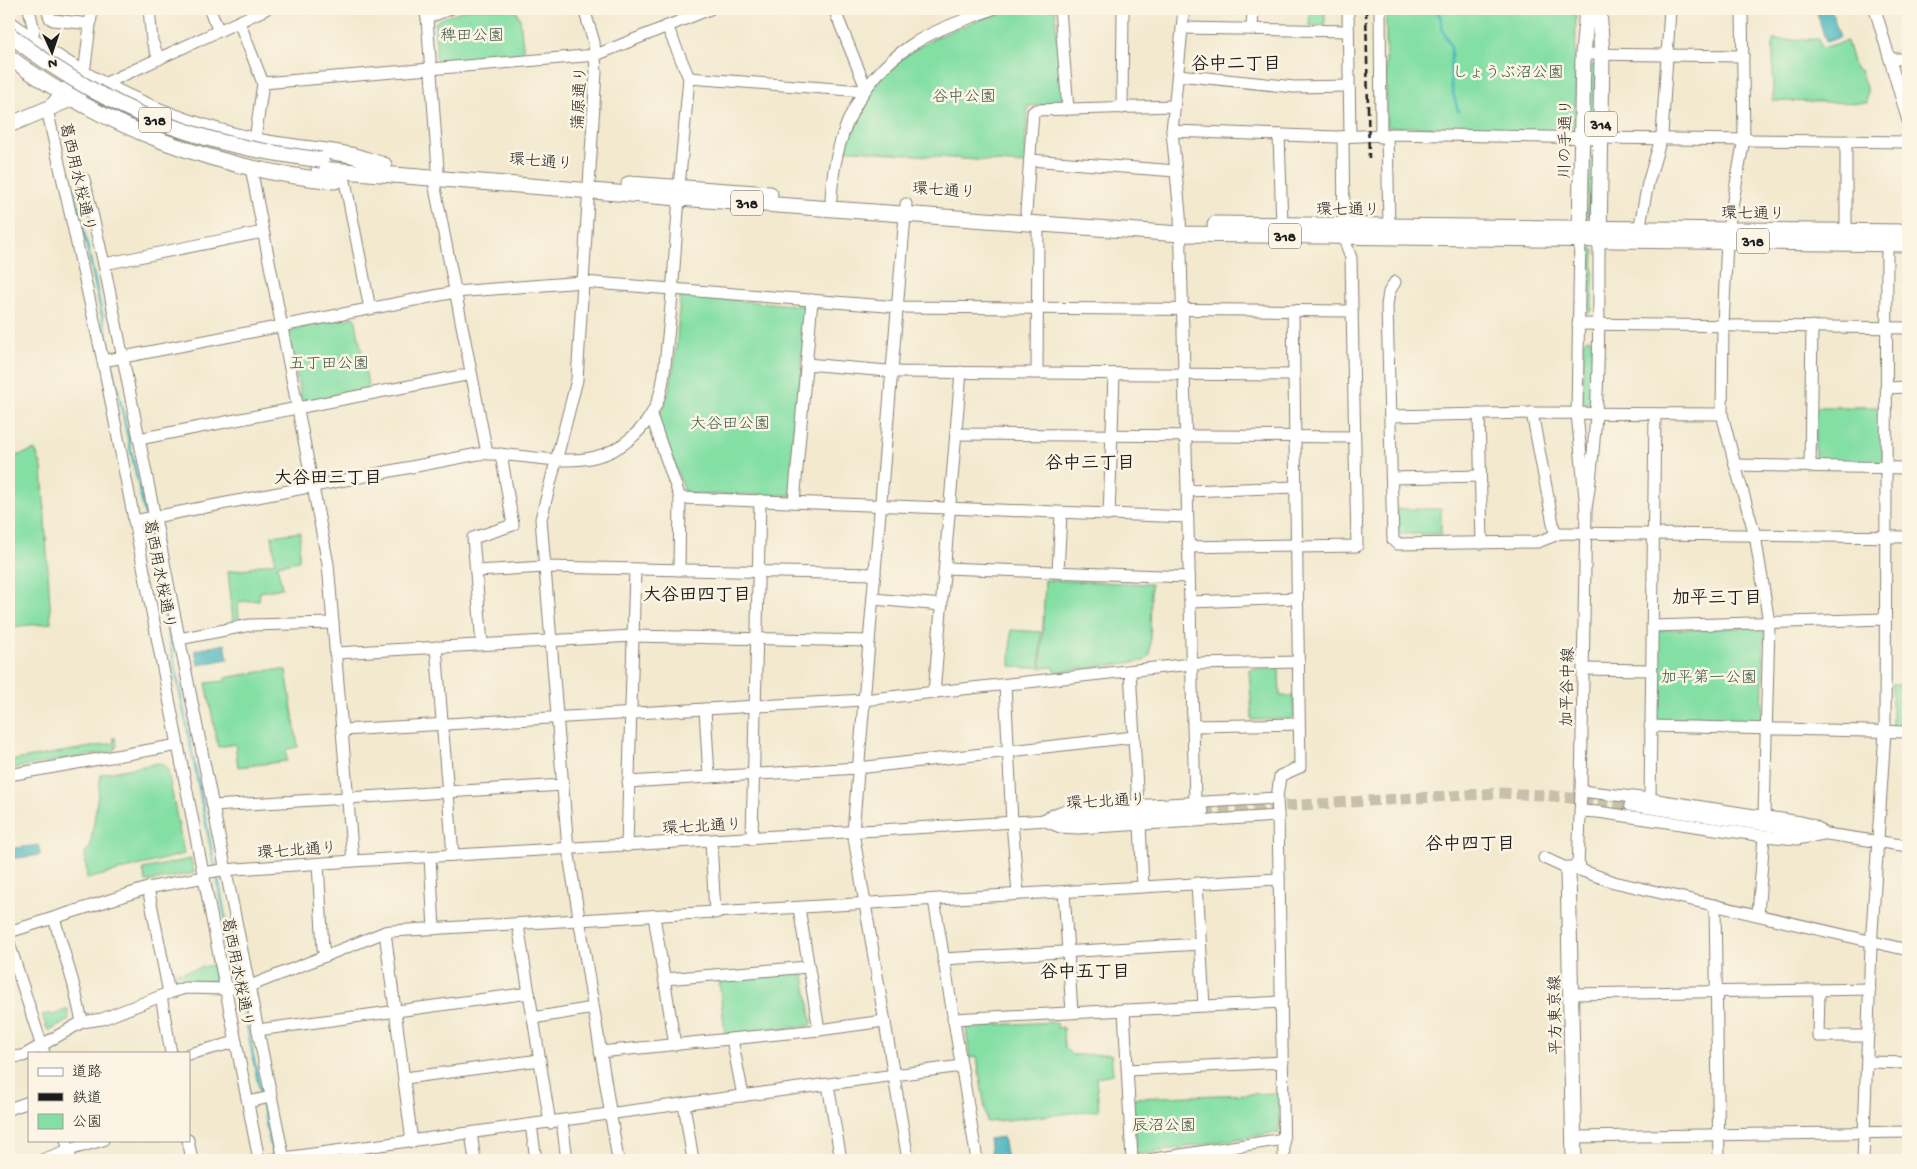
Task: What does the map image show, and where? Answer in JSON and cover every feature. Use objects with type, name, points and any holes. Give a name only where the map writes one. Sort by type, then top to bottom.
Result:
[{"type":"main road","name":"川の手通り","points":[[1580,234],[1583,54],[1588,9]]},
{"type":"main road","name":"314","points":[[1599,9],[1602,55],[1599,235]]},
{"type":"main road","name":"318","points":[[9,23],[80,73],[102,85],[180,119],[216,131],[255,140],[354,156],[384,170]]},
{"type":"main road","name":"環七通り","points":[[9,34],[47,62],[76,80],[151,118],[191,133],[320,165]]},
{"type":"main road","name":"環七通り","points":[[9,45],[43,70],[94,100],[187,142],[244,157],[320,165],[906,209],[1026,212],[1180,229],[1282,225],[1345,231],[1389,225],[1599,235],[1728,235],[1846,231],[1908,232]]},
{"type":"main road","name":"318","points":[[9,57],[67,96],[111,120],[209,158],[290,176],[345,182],[362,181],[384,170]]},
{"type":"main road","points":[[36,76],[44,91],[47,109]]},
{"type":"main road","points":[[9,125],[47,109],[67,96],[102,85]]},
{"type":"main road","name":"環七通り","points":[[679,192],[831,199],[1038,224],[1180,229],[1580,234]]},
{"type":"main road","name":"環七通り","points":[[1599,235],[1639,230],[1908,244]]},
{"type":"main road","name":"平方東京線","points":[[1573,868],[1571,994],[1574,1160]]},
{"type":"street","points":[[29,9],[34,30],[31,40]]},
{"type":"street","points":[[47,9],[50,18],[53,20],[90,24]]},
{"type":"street","points":[[67,96],[85,66],[92,9]]},
{"type":"street","points":[[149,9],[152,41],[159,59]]},
{"type":"street","points":[[209,9],[219,31]]},
{"type":"street","points":[[102,85],[266,9]]},
{"type":"street","points":[[450,9],[426,13],[437,174],[435,188],[487,453]]},
{"type":"street","name":"蒲原通り","points":[[584,9],[596,55],[596,86],[577,380],[541,519],[568,849],[618,1160]]},
{"type":"street","points":[[263,83],[596,55],[710,9]]},
{"type":"street","points":[[834,9],[864,89]]},
{"type":"street","points":[[831,199],[832,176],[840,141],[846,124],[864,89],[887,64],[910,46],[936,32],[993,9]]},
{"type":"street","points":[[1060,9],[1068,109]]},
{"type":"street","points":[[1122,108],[1123,9]]},
{"type":"street","points":[[1184,9],[1172,131],[1180,229],[1195,802]]},
{"type":"street","points":[[1252,28],[1253,9]]},
{"type":"street","points":[[1188,547],[1357,546],[1351,258],[1346,244],[1345,231],[1350,135],[1348,9]]},
{"type":"street","points":[[1350,135],[1355,128],[1353,9]]},
{"type":"street","points":[[1380,9],[1389,225]]},
{"type":"street","points":[[1639,230],[1648,183],[1662,138],[1670,9]]},
{"type":"street","points":[[1742,9],[1744,139],[1728,235],[1723,325],[1722,414],[1755,535],[1769,623],[1764,816]]},
{"type":"street","points":[[1875,9],[1908,121]]},
{"type":"street","points":[[239,22],[263,83],[255,140]]},
{"type":"street","points":[[137,521],[487,453],[576,460],[595,457],[611,451],[636,434],[657,404],[662,386],[673,290],[688,78],[667,26]]},
{"type":"street","points":[[1182,28],[1348,31]]},
{"type":"street","points":[[1583,54],[1743,56]]},
{"type":"street","points":[[1890,59],[1908,59]]},
{"type":"street","points":[[1178,75],[1294,87],[1349,86]]},
{"type":"street","points":[[688,78],[864,89]]},
{"type":"street","points":[[1026,212],[1034,112],[1036,110],[1174,106]]},
{"type":"street","name":"葛西用水桜通り","points":[[47,109],[114,359],[137,521],[178,746],[205,874],[238,987],[236,1042],[251,1101],[259,1160]]},
{"type":"street","points":[[1172,131],[1279,135],[1384,136],[1391,134],[1461,134],[1582,138],[1908,142]]},
{"type":"street","points":[[1279,135],[1282,225]]},
{"type":"street","points":[[1846,141],[1846,231]]},
{"type":"street","points":[[1030,160],[1176,171]]},
{"type":"street","points":[[251,168],[328,564],[353,861]]},
{"type":"street","points":[[84,179],[104,264],[114,359],[139,439],[213,806],[224,870],[238,987],[258,1030],[279,1159],[961,1066]]},
{"type":"street","points":[[345,182],[370,309]]},
{"type":"street","points":[[906,209],[853,832],[908,1160]]},
{"type":"street","points":[[1037,373],[1038,224]]},
{"type":"street","points":[[104,264],[263,232]]},
{"type":"street","name":"加平谷中線","points":[[1580,234],[1577,413],[1586,509]]},
{"type":"street","name":"加平谷中線","points":[[1573,868],[1581,791],[1586,509],[1597,413],[1599,235]]},
{"type":"street","points":[[1863,1160],[1872,941],[1885,731],[1887,243]]},
{"type":"street","points":[[114,359],[455,292],[584,282],[898,307],[1352,310]]},
{"type":"street","points":[[1395,282],[1389,292],[1388,305],[1393,540],[1397,544],[1538,542],[1561,533],[1908,537]]},
{"type":"street","points":[[794,502],[812,300]]},
{"type":"street","points":[[1284,1160],[1277,798],[1280,776],[1300,767],[1292,310]]},
{"type":"street","points":[[1578,324],[1908,328]]},
{"type":"street","points":[[1810,467],[1812,326]]},
{"type":"street","points":[[806,364],[892,371],[1293,375]]},
{"type":"street","points":[[934,693],[961,372]]},
{"type":"street","points":[[139,439],[471,374]]},
{"type":"street","points":[[1109,515],[1114,374]]},
{"type":"street","points":[[1886,388],[1908,387]]},
{"type":"street","points":[[1390,416],[1532,413],[1722,414]]},
{"type":"street","points":[[1532,413],[1555,534]]},
{"type":"street","points":[[1479,414],[1482,543]]},
{"type":"street","points":[[1650,799],[1655,414]]},
{"type":"street","points":[[651,415],[680,498],[679,570]]},
{"type":"street","points":[[956,434],[1354,438]]},
{"type":"street","points":[[482,644],[473,538],[513,526],[500,454]]},
{"type":"street","points":[[1735,465],[1908,468]]},
{"type":"street","points":[[1392,478],[1480,476]]},
{"type":"street","points":[[1187,491],[1295,487]]},
{"type":"street","points":[[680,498],[1188,518]]},
{"type":"street","points":[[752,838],[760,500]]},
{"type":"street","points":[[1058,572],[1061,513]]},
{"type":"street","points":[[476,570],[545,567],[875,574]]},
{"type":"street","points":[[945,568],[1189,577]]},
{"type":"street","points":[[627,846],[635,569]]},
{"type":"street","points":[[1190,602],[1297,598]]},
{"type":"street","points":[[873,599],[942,605]]},
{"type":"street","points":[[1652,626],[1885,618]]},
{"type":"street","points":[[179,639],[250,625],[333,623]]},
{"type":"street","points":[[336,653],[633,636],[869,641]]},
{"type":"street","points":[[436,647],[453,856]]},
{"type":"street","points":[[342,730],[863,700],[1191,664],[1299,662]]},
{"type":"street","points":[[1583,669],[1651,670]]},
{"type":"street","points":[[1130,671],[1138,805]]},
{"type":"street","points":[[1006,685],[1012,822],[1018,894]]},
{"type":"street","points":[[705,709],[709,777]]},
{"type":"street","points":[[1193,726],[1299,724]]},
{"type":"street","points":[[1650,726],[1766,727],[1908,732]]},
{"type":"street","points":[[628,782],[858,768],[1134,737]]},
{"type":"street","points":[[9,775],[178,746]]},
{"type":"street","points":[[213,806],[563,785]]},
{"type":"street","points":[[1581,791],[1650,799],[1812,824],[1820,829],[1823,834]]},
{"type":"street","points":[[1043,820],[1060,812],[1077,809],[1277,798]]},
{"type":"street","points":[[1630,805],[1908,846]]},
{"type":"street","name":"環七北通り","points":[[9,932],[148,888],[224,870],[1203,811]]},
{"type":"street","points":[[1580,811],[1764,836],[1797,839],[1823,834]]},
{"type":"street","points":[[1043,820],[1060,827],[1078,828],[1278,816]]},
{"type":"street","points":[[1140,824],[1143,887]]},
{"type":"street","points":[[1758,915],[1764,836]]},
{"type":"street","points":[[711,841],[715,913]]},
{"type":"street","points":[[430,857],[434,929]]},
{"type":"street","points":[[1544,858],[1614,882],[1908,950]]},
{"type":"street","points":[[318,864],[323,948],[326,956]]},
{"type":"street","points":[[9,943],[43,1048],[82,1022],[102,1019],[185,988],[238,987],[326,956],[385,932],[1279,879]]},
{"type":"street","points":[[1196,883],[1204,1006]]},
{"type":"street","points":[[148,888],[165,995],[171,1052]]},
{"type":"street","points":[[1064,892],[1072,1012]]},
{"type":"street","points":[[934,900],[977,1160]]},
{"type":"street","points":[[1715,905],[1719,1160]]},
{"type":"street","points":[[799,908],[819,1030]]},
{"type":"street","points":[[654,916],[675,1045]]},
{"type":"street","points":[[54,918],[74,986],[82,1022]]},
{"type":"street","points":[[518,925],[550,1123]]},
{"type":"street","points":[[385,932],[412,1142]]},
{"type":"street","points":[[943,959],[1200,944]]},
{"type":"street","points":[[665,979],[808,967]]},
{"type":"street","points":[[1571,994],[1870,989]]},
{"type":"street","points":[[1820,990],[1818,1036],[1868,1036]]},
{"type":"street","points":[[258,1030],[529,993]]},
{"type":"street","points":[[953,1019],[1281,1002]]},
{"type":"street","points":[[533,1018],[593,1008]]},
{"type":"street","points":[[1124,1010],[1132,1160]]},
{"type":"street","points":[[600,1052],[819,1030],[884,1021]]},
{"type":"street","points":[[732,1039],[743,1096]]},
{"type":"street","points":[[190,1054],[236,1042]]},
{"type":"street","points":[[9,1057],[28,1054]]},
{"type":"street","points":[[405,1078],[540,1060]]},
{"type":"street","points":[[1128,1070],[1283,1062]]},
{"type":"street","points":[[1867,1062],[1908,1063]]},
{"type":"street","points":[[828,1085],[841,1160]]},
{"type":"street","points":[[251,1101],[269,1097]]},
{"type":"street","points":[[9,1109],[28,1102]]},
{"type":"street","points":[[684,1104],[693,1160]]},
{"type":"street","points":[[562,1121],[567,1160]]},
{"type":"street","points":[[531,1125],[536,1160]]},
{"type":"street","points":[[1574,1137],[1908,1132]]},
{"type":"street","points":[[471,1133],[475,1160]]},
{"type":"street","points":[[1148,1160],[1284,1139]]},
{"type":"street","points":[[42,1160],[97,1142]]},
{"type":"street","points":[[188,1142],[192,1160]]},
{"type":"green space","name":"稗田公園","points":[[466,9],[515,9],[520,19],[524,56],[440,62],[436,59],[435,23]]},
{"type":"green space","name":"谷中公園","points":[[1008,9],[1055,9],[1062,101],[1060,104],[1028,106],[1024,164],[843,149],[856,115],[866,99],[888,71],[902,59],[916,48],[933,39]]},
{"type":"green space","points":[[1310,9],[1325,9],[1325,26],[1309,25]]},
{"type":"green space","name":"しょうぶ沼公園","points":[[1386,9],[1576,9],[1575,126],[1568,135],[1431,132],[1431,127],[1386,127]]},
{"type":"green space","points":[[1818,39],[1821,48],[1847,41],[1855,69],[1860,70],[1867,90],[1867,103],[1773,101],[1773,40]]},
{"type":"green space","points":[[1594,64],[1596,65],[1595,131],[1592,132],[1588,129],[1589,68]]},
{"type":"green space","points":[[1589,152],[1594,152],[1593,216],[1587,216]]},
{"type":"green space","points":[[1589,247],[1594,250],[1592,310],[1588,313],[1583,310],[1584,250]]},
{"type":"green space","name":"大谷田公園","points":[[680,296],[806,306],[791,495],[686,494],[657,422],[672,377]]},
{"type":"green space","name":"五丁田公園","points":[[355,317],[369,390],[306,401],[301,398],[288,333],[290,330]]},
{"type":"green space","points":[[1588,338],[1593,341],[1592,401],[1587,404],[1582,401],[1584,341]]},
{"type":"green space","points":[[1815,407],[1883,407],[1883,462],[1815,462]]},
{"type":"green space","points":[[35,450],[42,467],[51,623],[9,627],[9,458]]},
{"type":"green space","points":[[1397,509],[1441,509],[1441,534],[1397,534]]},
{"type":"green space","points":[[300,532],[299,561],[277,565],[282,588],[260,592],[259,600],[238,602],[239,620],[233,621],[228,571],[250,569],[250,567],[275,562],[272,536]]},
{"type":"green space","points":[[1045,580],[1151,584],[1150,655],[1144,661],[1055,672],[1054,667],[1041,668]]},
{"type":"green space","name":"加平第一公園","points":[[1761,627],[1764,631],[1762,722],[1760,724],[1657,721],[1654,719],[1655,633],[1658,630]]},
{"type":"green space","points":[[1011,630],[1041,632],[1040,667],[1010,666]]},
{"type":"green space","points":[[1249,669],[1279,669],[1280,696],[1294,696],[1294,717],[1292,719],[1252,720]]},
{"type":"green space","points":[[271,670],[286,670],[298,747],[286,751],[287,761],[238,767],[235,744],[218,747],[206,683],[225,681],[225,678]]},
{"type":"green space","points":[[1892,684],[1908,684],[1908,728],[1892,727]]},
{"type":"green space","points":[[115,737],[117,745],[114,751],[9,769],[9,761],[114,743],[113,738]]},
{"type":"green space","points":[[159,763],[167,767],[184,854],[87,879],[85,852],[90,848],[101,774]]},
{"type":"green space","points":[[191,859],[194,873],[146,882],[143,869]]},
{"type":"green space","points":[[212,965],[216,979],[214,981],[185,980],[175,983],[172,981],[170,974],[172,972],[179,971],[180,973]]},
{"type":"green space","points":[[800,973],[804,975],[812,1023],[810,1026],[725,1035],[719,980]]},
{"type":"green space","points":[[68,1009],[69,1020],[51,1030],[47,1029],[42,1015],[49,1013],[50,1016]]},
{"type":"green space","points":[[1057,1022],[1057,1028],[1063,1027],[1064,1047],[1072,1055],[1111,1054],[1113,1074],[1096,1077],[1099,1110],[987,1122],[977,1057],[970,1058],[966,1030],[968,1026]]},
{"type":"green space","name":"辰沼公園","points":[[1279,1093],[1279,1134],[1274,1133],[1137,1155],[1133,1098]]},
{"type":"water","points":[[1831,9],[1840,37],[1826,42],[1817,13]]},
{"type":"water","points":[[225,644],[228,659],[198,665],[195,650]]},
{"type":"water","points":[[39,845],[40,855],[9,859],[9,849]]},
{"type":"water","points":[[1003,1137],[1007,1160],[992,1160],[989,1139]]},
{"type":"waterway","points":[[1435,9],[1440,16],[1443,31],[1451,47],[1451,85],[1458,111]]},
{"type":"waterway","points":[[74,186],[111,356]]},
{"type":"waterway","points":[[112,364],[145,515]]},
{"type":"waterway","points":[[146,522],[215,868]]},
{"type":"waterway","points":[[217,875],[238,983]]},
{"type":"waterway","points":[[240,991],[261,1096]]},
{"type":"waterway","points":[[262,1104],[273,1157]]},
{"type":"tunnel","points":[[1203,811],[1498,793],[1545,795],[1630,805]]},
{"type":"railway","points":[[1366,9],[1369,158]]},
{"type":"district","name":"谷中二丁目","points":[[1236,63]]},
{"type":"district","name":"谷中三丁目","points":[[1090,462]]},
{"type":"district","name":"大谷田三丁目","points":[[328,477]]},
{"type":"district","name":"大谷田四丁目","points":[[697,594]]},
{"type":"district","name":"加平三丁目","points":[[1717,597]]},
{"type":"district","name":"谷中四丁目","points":[[1470,843]]},
{"type":"district","name":"谷中五丁目","points":[[1085,971]]}]
